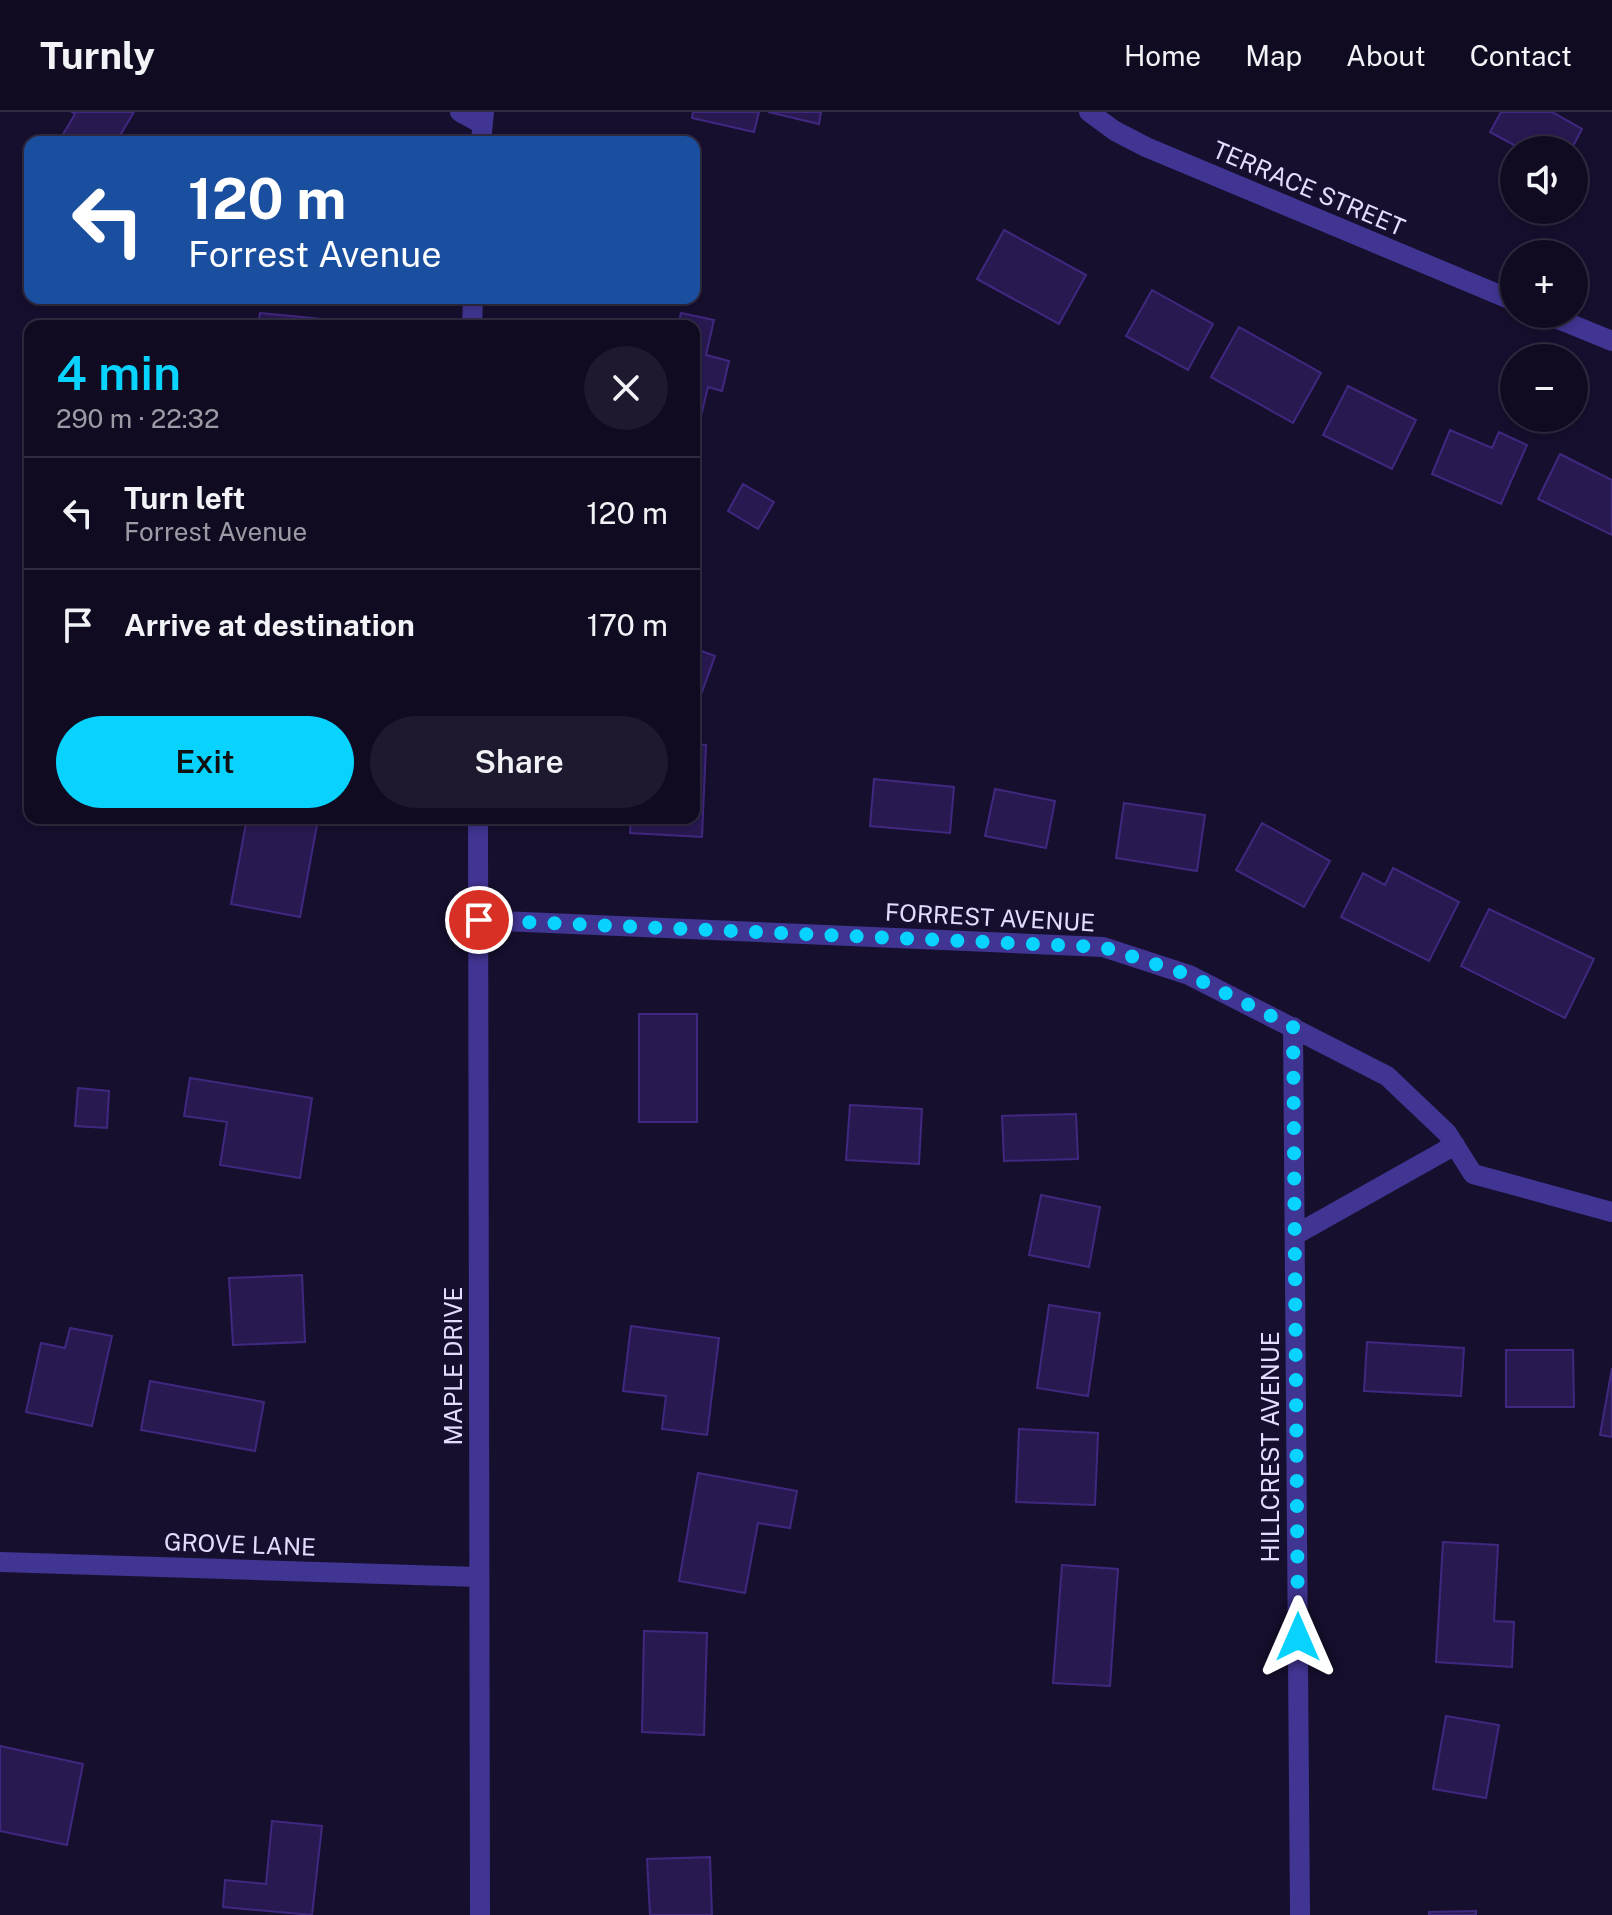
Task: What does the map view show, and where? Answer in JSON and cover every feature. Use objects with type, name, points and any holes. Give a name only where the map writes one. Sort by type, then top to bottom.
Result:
[{"type":"street","points":[[460,112],[483,126]]},
{"type":"street","name":"TERRACE STREET","points":[[1089,112],[1115,131],[1146,147],[1500,295]]},
{"type":"street","points":[[1580,328],[1612,341]]},
{"type":"street","name":"MAPLE DRIVE","points":[[478,824],[480,1915]]},
{"type":"street","name":"FORREST AVENUE","points":[[479,920],[1103,947],[1189,975],[1387,1076],[1447,1133],[1473,1174],[1612,1212]]},
{"type":"street","name":"HILLCREST AVENUE","points":[[1293,1027],[1300,1915]]},
{"type":"street","points":[[1295,1235],[1455,1145]]},
{"type":"street","name":"GROVE LANE","points":[[0,1562],[479,1577]]},
{"type":"building","points":[[72,112],[134,112],[120,136],[62,136],[75,114]]},
{"type":"building","points":[[693,112],[759,112],[754,132],[692,118]]},
{"type":"building","points":[[768,112],[821,112],[819,124]]},
{"type":"building","points":[[1501,112],[1552,112],[1582,129],[1578,136],[1500,137],[1490,132]]},
{"type":"building","points":[[1004,230],[1086,275],[1059,324],[977,279]]},
{"type":"building","points":[[1152,290],[1213,324],[1188,370],[1126,336]]},
{"type":"building","points":[[260,313],[322,319],[322,320],[259,320]]},
{"type":"building","points":[[681,313],[714,320],[706,355],[729,361],[722,391],[708,387],[701,416],[700,320],[679,320]]},
{"type":"building","points":[[1239,327],[1321,373],[1293,423],[1211,377]]},
{"type":"building","points":[[1348,386],[1416,420],[1392,469],[1323,435]]},
{"type":"building","points":[[1450,430],[1492,448],[1499,432],[1527,445],[1501,504],[1432,474]]},
{"type":"building","points":[[1560,454],[1612,480],[1612,535],[1538,499]]},
{"type":"building","points":[[743,484],[774,502],[758,529],[728,511]]},
{"type":"building","points":[[700,650],[715,656],[700,697]]},
{"type":"building","points":[[700,744],[706,745],[702,837],[630,833],[631,824],[700,824]]},
{"type":"building","points":[[874,779],[954,787],[950,833],[870,826]]},
{"type":"building","points":[[995,789],[1055,801],[1046,848],[985,836]]},
{"type":"building","points":[[1124,803],[1205,815],[1197,871],[1116,858]]},
{"type":"building","points":[[1262,823],[1330,861],[1304,907],[1236,870]]},
{"type":"building","points":[[246,824],[317,825],[300,917],[231,904]]},
{"type":"building","points":[[1393,868],[1459,902],[1429,961],[1341,917],[1363,873],[1385,885]]},
{"type":"building","points":[[1489,909],[1594,959],[1565,1018],[1461,966]]},
{"type":"building","points":[[639,1014],[697,1014],[697,1122],[639,1122]]},
{"type":"building","points":[[190,1078],[312,1098],[300,1178],[220,1165],[227,1122],[184,1116]]},
{"type":"building","points":[[78,1088],[109,1091],[107,1128],[75,1126]]},
{"type":"building","points":[[850,1105],[922,1109],[919,1164],[846,1160]]},
{"type":"building","points":[[1076,1114],[1078,1159],[1004,1161],[1002,1116]]},
{"type":"building","points":[[1041,1195],[1100,1207],[1089,1267],[1029,1255]]},
{"type":"building","points":[[302,1275],[305,1342],[233,1345],[229,1278]]},
{"type":"building","points":[[1049,1305],[1100,1313],[1088,1396],[1037,1388]]},
{"type":"building","points":[[631,1326],[719,1338],[707,1435],[662,1429],[666,1396],[623,1391]]},
{"type":"building","points":[[70,1328],[112,1336],[92,1426],[26,1412],[41,1343],[65,1348]]},
{"type":"building","points":[[1367,1342],[1464,1348],[1461,1396],[1364,1391]]},
{"type":"building","points":[[1506,1350],[1573,1350],[1574,1407],[1506,1407]]},
{"type":"building","points":[[1612,1368],[1612,1437],[1600,1435]]},
{"type":"building","points":[[150,1381],[264,1402],[255,1451],[141,1430]]},
{"type":"building","points":[[1019,1429],[1098,1433],[1095,1505],[1016,1502]]},
{"type":"building","points":[[698,1473],[797,1491],[790,1528],[758,1523],[745,1593],[679,1581]]},
{"type":"building","points":[[1443,1542],[1498,1545],[1494,1621],[1514,1622],[1512,1667],[1436,1662]]},
{"type":"building","points":[[1062,1565],[1118,1569],[1110,1686],[1053,1683]]},
{"type":"building","points":[[644,1631],[707,1633],[704,1735],[642,1732]]},
{"type":"building","points":[[1446,1716],[1499,1725],[1486,1798],[1433,1789]]},
{"type":"building","points":[[0,1746],[83,1764],[67,1845],[0,1831]]},
{"type":"building","points":[[272,1821],[322,1826],[312,1915],[223,1907],[225,1880],[266,1884]]},
{"type":"building","points":[[710,1857],[712,1915],[650,1915],[647,1859]]},
{"type":"building","points":[[1476,1911],[1476,1915],[1429,1915],[1429,1912]]},
{"type":"route","points":[[479,920],[1103,947],[1189,975],[1293,1027],[1298,1637]]}]
